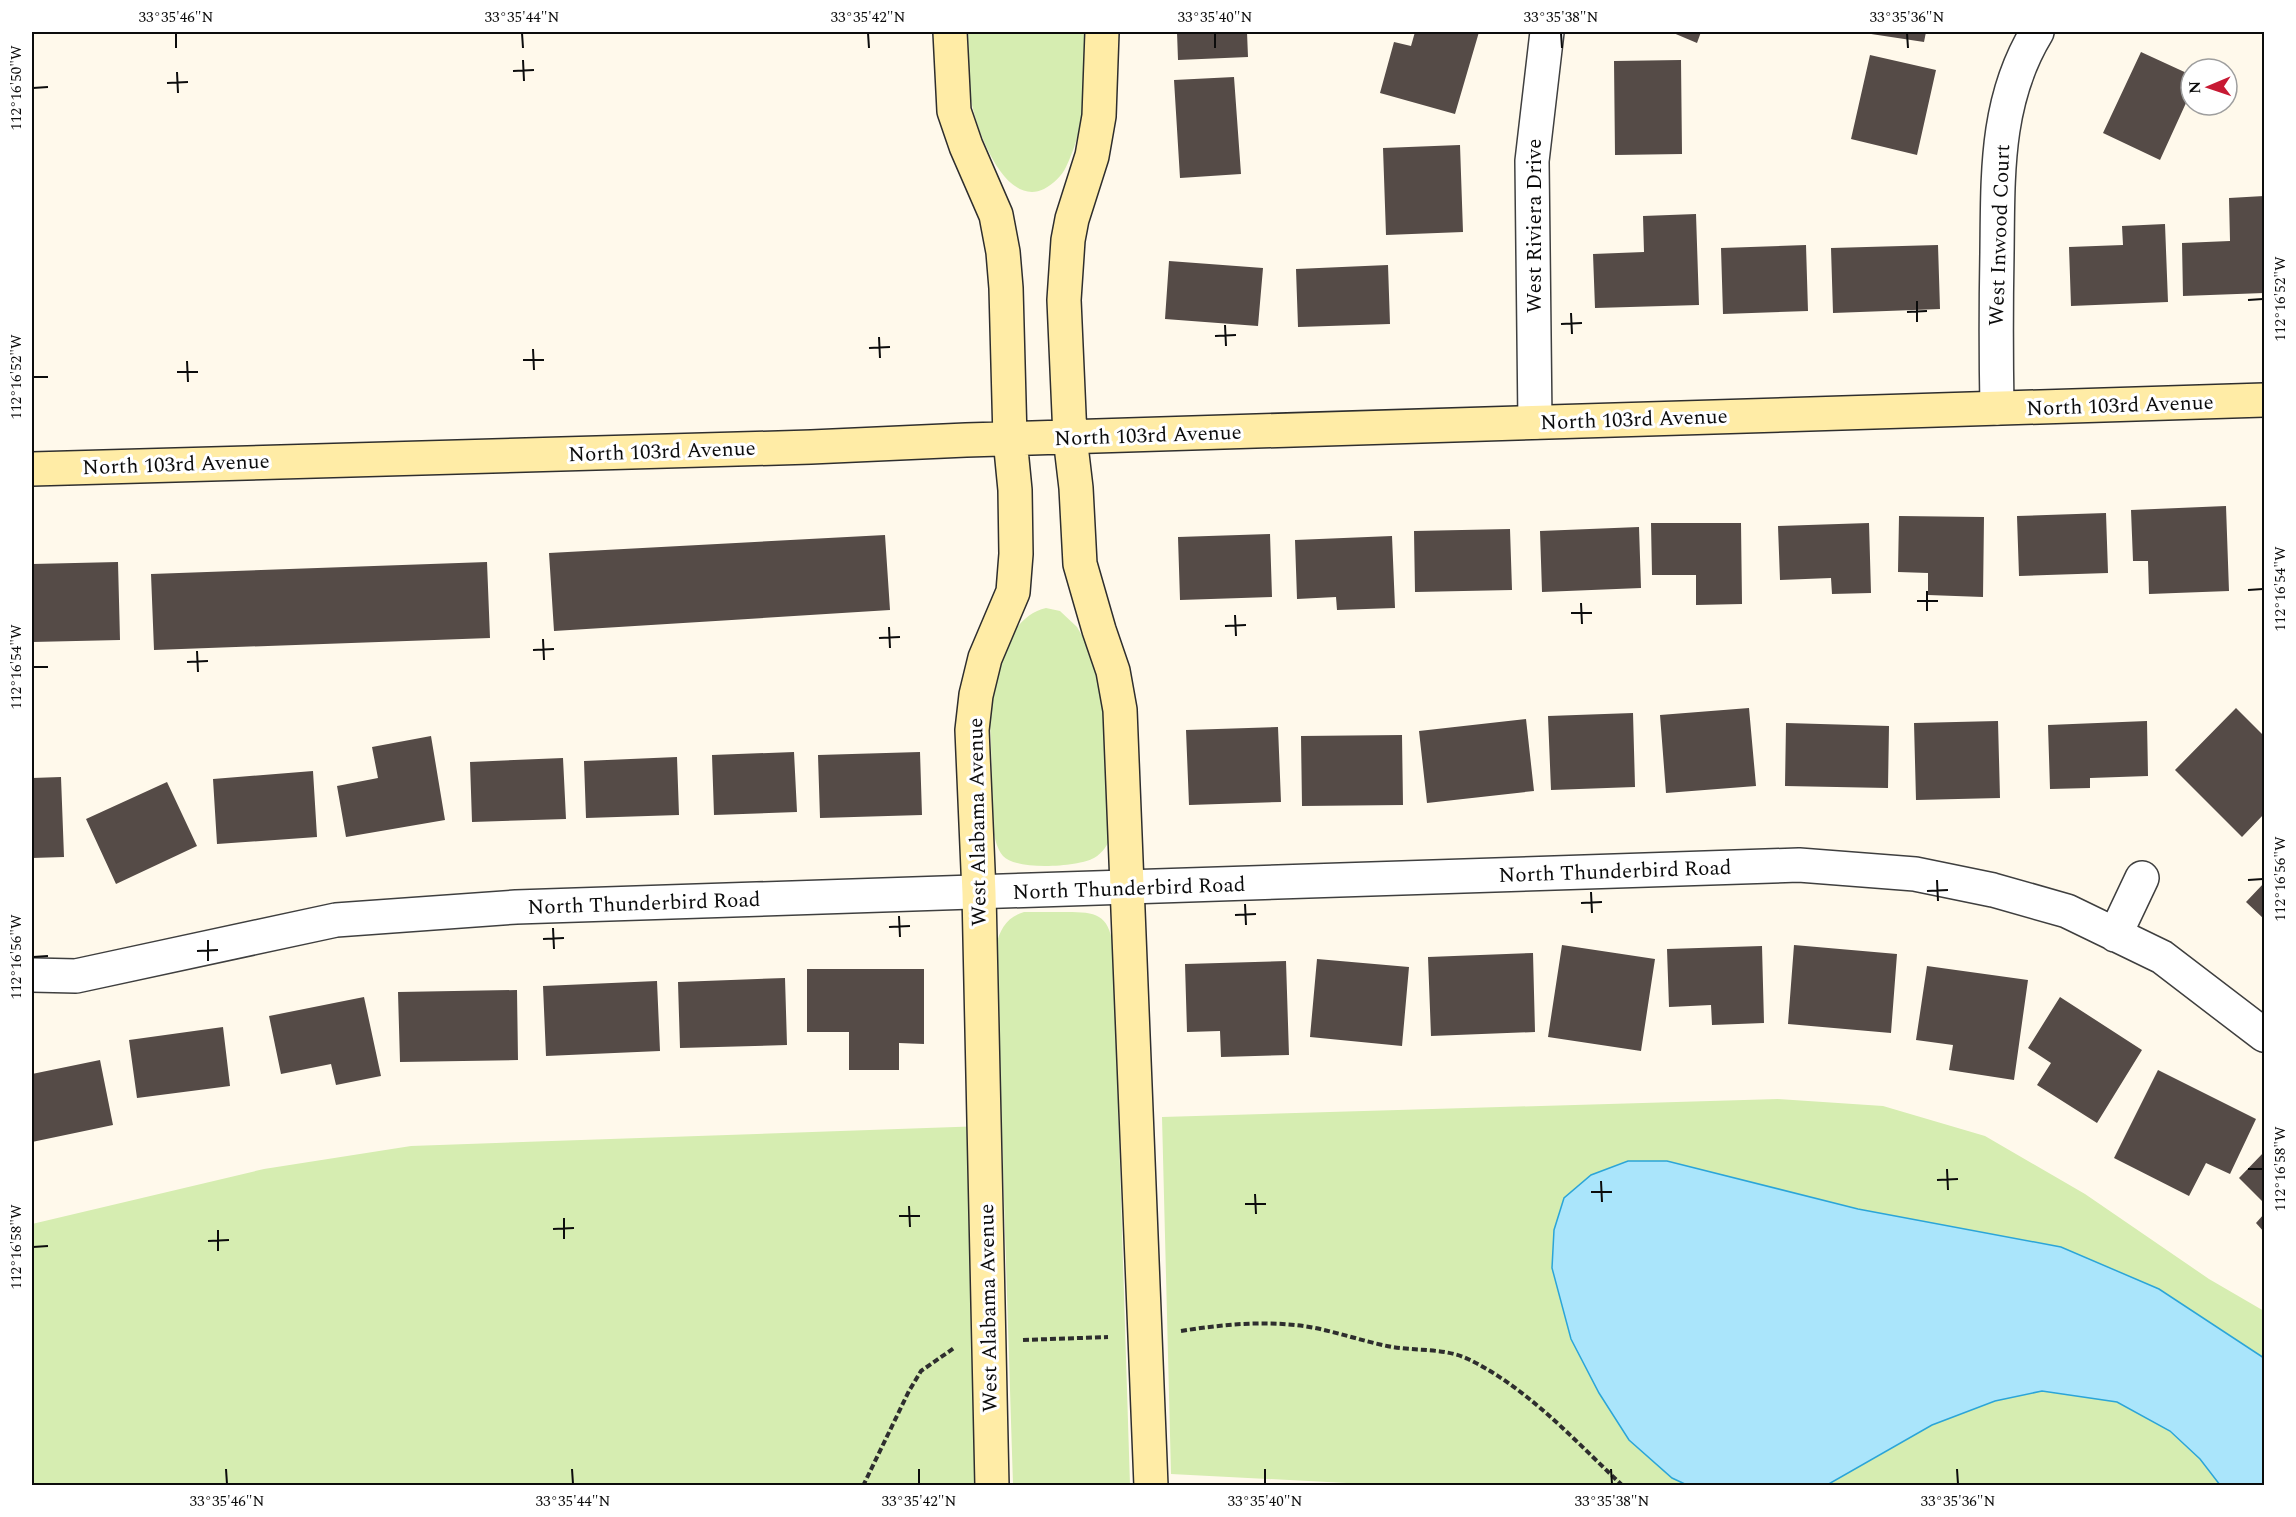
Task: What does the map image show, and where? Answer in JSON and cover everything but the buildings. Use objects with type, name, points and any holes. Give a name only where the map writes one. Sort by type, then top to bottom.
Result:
[{"type":"street","name":"West Alabama Avenue","points":[[950,32],[954,111],[966,146],[996,215],[1003,252],[1016,543],[1013,592],[985,658],[976,695],[972,730],[979,893],[992,1485]]},
{"type":"street","points":[[1102,32],[1099,116],[1092,156],[1072,219],[1065,267],[1064,300],[1070,437],[1076,489],[1080,564],[1113,671],[1120,710],[1150,1485]]},
{"type":"street","name":"West Riviera Drive","points":[[1535,422],[1532,161],[1547,32]]},
{"type":"street","name":"West Inwood Court","points":[[1997,408],[1998,167],[2008,98],[2022,55],[2037,32]]},
{"type":"street","name":"North 103rd Avenue","points":[[32,468],[800,447],[2265,400]]},
{"type":"street","name":"North Thunderbird Road","points":[[32,975],[76,976],[336,920],[516,907],[1799,865],[1915,874],[1993,890],[2067,911],[2162,957],[2265,1035]]},
{"type":"street","points":[[2115,935],[2142,878]]},
{"type":"path","points":[[1146,1336],[1220,1324],[1296,1325],[1371,1342],[1466,1358],[1508,1384],[1539,1408],[1623,1485]]},
{"type":"green space","points":[[968,32],[1085,32],[1084,101],[1078,134],[1064,170],[1057,180],[1044,189],[1030,192],[1016,187],[994,162],[979,128],[971,100]]},
{"type":"green space","points":[[1046,608],[1060,611],[1077,627],[1102,684],[1111,836],[1105,848],[1094,858],[1075,864],[1033,866],[1010,861],[1003,856],[993,830],[990,706],[999,662],[1012,634],[1021,622],[1033,613]]},
{"type":"green space","points":[[1024,912],[1093,914],[1104,921],[1108,927],[1113,945],[1130,1485],[1013,1485],[996,946],[1005,924]]},
{"type":"green space","points":[[1778,1099],[1883,1106],[1985,1136],[2085,1194],[2209,1279],[2264,1311],[2264,1485],[1355,1486],[1347,1483],[1171,1474],[1162,1117]]},
{"type":"green space","points":[[984,1126],[992,1485],[32,1485],[32,1224],[264,1169],[411,1146]]},
{"type":"water","points":[[1628,1161],[1667,1161],[1858,1209],[2061,1247],[2159,1289],[2264,1358],[2264,1485],[2220,1485],[2200,1459],[2170,1431],[2117,1402],[2042,1391],[1995,1401],[1932,1425],[1827,1485],[1687,1485],[1672,1478],[1629,1440],[1599,1393],[1571,1339],[1552,1268],[1554,1230],[1564,1198],[1591,1175]]}]
